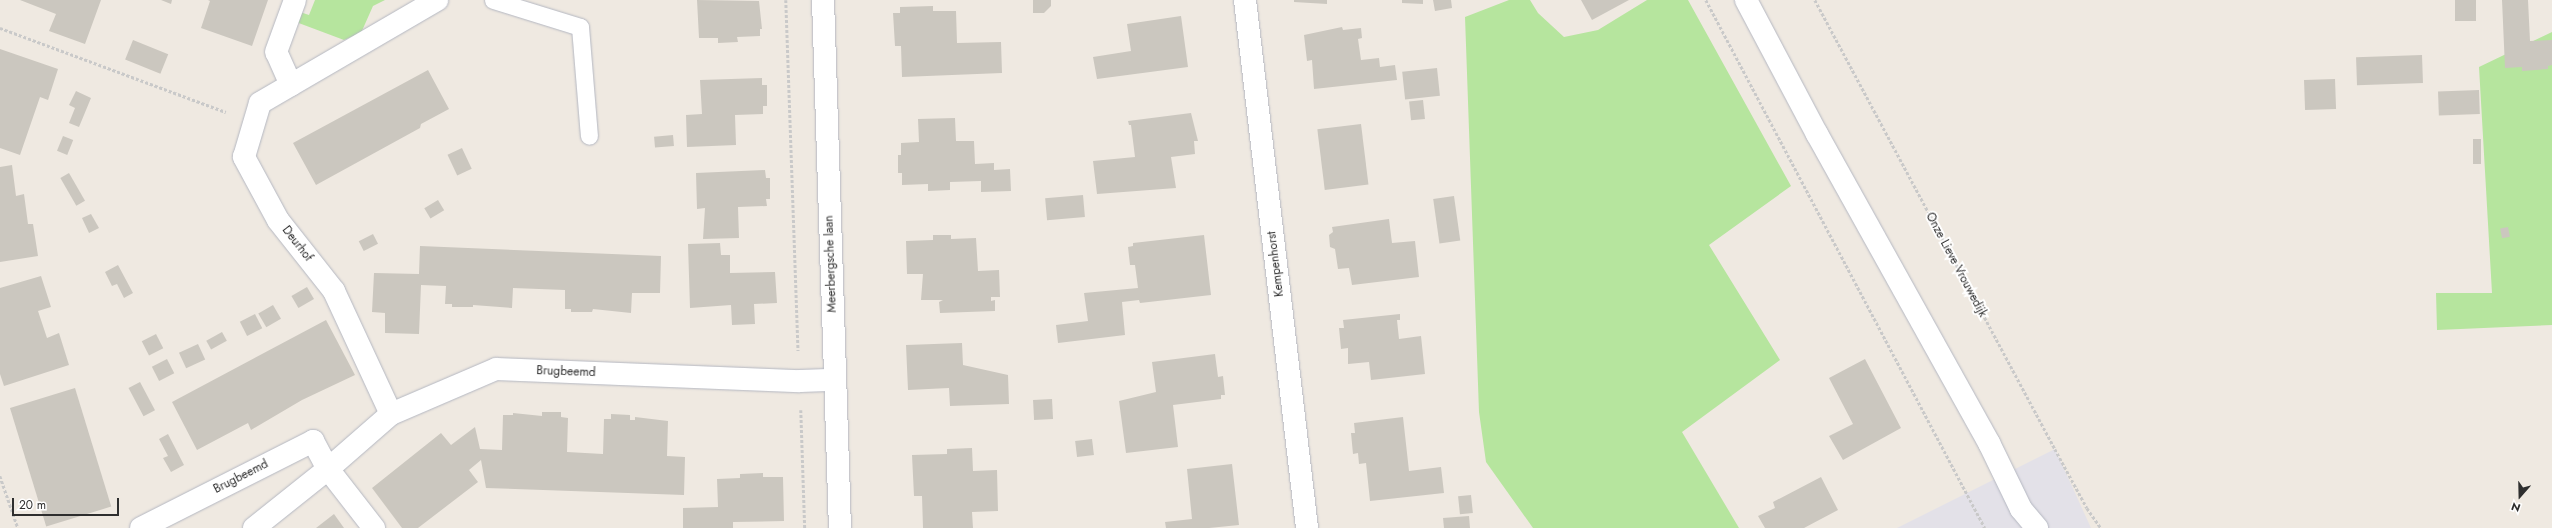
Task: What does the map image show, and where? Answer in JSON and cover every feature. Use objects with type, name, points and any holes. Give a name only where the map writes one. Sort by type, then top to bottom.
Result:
[{"type":"street","points":[[291,85],[276,52],[295,0]]},
{"type":"street","name":"Deurhof","points":[[391,414],[334,291],[278,220],[244,157],[260,103],[437,0]]},
{"type":"street","name":"Meerbergsche laan","points":[[823,0],[840,528]]},
{"type":"street","name":"Kempenhorst","points":[[1245,0],[1307,528]]},
{"type":"street","points":[[1746,0],[1817,134],[1989,443],[2023,518],[2037,528]]},
{"type":"street","name":"Brugbeemd","points":[[254,528],[328,469],[391,414],[496,369],[800,381],[835,380]]},
{"type":"street","name":"Brugbeemd","points":[[141,528],[313,441],[328,469]]},
{"type":"street","points":[[328,469],[374,528]]},
{"type":"lane","points":[[493,0],[580,27],[589,136]]},
{"type":"path","points":[[786,0],[805,528]]},
{"type":"path","points":[[1706,0],[1985,528]]},
{"type":"path","name":"Onze Lieve Vrouwedijk","points":[[1815,0],[2055,449],[2087,508],[2101,528]]},
{"type":"path","points":[[0,28],[254,122]]},
{"type":"path","points":[[0,476],[18,528]]},
{"type":"shaded area","points":[[2055,449],[2091,528],[1897,528]]},
{"type":"green space","points":[[315,0],[385,0],[373,6],[361,33],[344,40],[296,22],[300,12],[309,15]]},
{"type":"green space","points":[[1509,0],[1530,0],[1538,13],[1564,37],[1598,30],[1647,0],[1688,0],[1791,186],[1709,245],[1780,360],[1682,432],[1739,528],[1533,528],[1486,462],[1479,412],[1465,17]]},
{"type":"green space","points":[[2552,32],[2552,325],[2437,330],[2436,293],[2492,293],[2479,67]]},
{"type":"building","points":[[20,0],[101,0],[85,44],[49,31],[56,14]]},
{"type":"building","points":[[161,0],[172,0],[171,4]]},
{"type":"building","points":[[208,0],[268,0],[252,46],[201,28],[210,1]]},
{"type":"building","points":[[697,0],[759,1],[762,29],[760,29],[760,36],[737,37],[738,42],[718,43],[718,38],[699,38]]},
{"type":"building","points":[[1033,0],[1051,0],[1051,6],[1044,13],[1033,13]]},
{"type":"building","points":[[1294,0],[1327,0],[1327,4],[1294,2]]},
{"type":"building","points":[[1402,0],[1423,0],[1423,4],[1402,3]]},
{"type":"building","points":[[1433,0],[1451,0],[1452,8],[1435,11]]},
{"type":"building","points":[[1581,0],[1629,0],[1592,20]]},
{"type":"building","points":[[2455,0],[2476,0],[2476,21],[2455,21]]},
{"type":"building","points":[[2502,0],[2528,0],[2530,41],[2552,40],[2552,65],[2548,66],[2548,69],[2522,71],[2522,67],[2505,68]]},
{"type":"building","points":[[933,6],[933,11],[956,11],[957,43],[1001,42],[1002,73],[902,77],[901,46],[895,46],[893,13],[900,13],[900,7]]},
{"type":"building","points":[[1181,16],[1188,67],[1097,79],[1093,57],[1131,51],[1127,24]]},
{"type":"building","points":[[1342,27],[1343,30],[1361,28],[1362,38],[1358,39],[1361,60],[1379,58],[1380,67],[1395,65],[1397,80],[1314,89],[1312,60],[1307,61],[1304,35]]},
{"type":"building","points":[[133,40],[168,54],[160,74],[125,59]]},
{"type":"building","points":[[0,49],[58,69],[48,100],[40,97],[20,155],[0,148]]},
{"type":"building","points":[[2422,55],[2423,83],[2357,85],[2356,57]]},
{"type":"building","points":[[1437,68],[1440,96],[1405,100],[1402,72]]},
{"type":"building","points":[[428,70],[449,109],[421,124],[420,128],[316,185],[293,143]]},
{"type":"building","points":[[762,78],[762,85],[767,85],[767,106],[763,106],[763,114],[735,115],[736,145],[687,147],[686,115],[702,114],[700,80]]},
{"type":"building","points":[[2335,79],[2336,109],[2305,110],[2304,80]]},
{"type":"building","points":[[2479,90],[2480,114],[2439,115],[2438,91]]},
{"type":"building","points":[[76,91],[91,98],[79,127],[69,123],[75,108],[69,105]]},
{"type":"building","points":[[1423,100],[1425,119],[1411,120],[1409,101]]},
{"type":"building","points":[[1191,113],[1198,141],[1194,141],[1195,154],[1171,157],[1176,188],[1097,194],[1093,161],[1135,157],[1131,125],[1129,125],[1128,121]]},
{"type":"building","points":[[955,118],[956,141],[974,141],[975,164],[994,163],[994,170],[1010,169],[1011,191],[981,192],[981,181],[950,182],[950,190],[928,191],[928,184],[902,185],[902,173],[898,173],[898,155],[901,155],[901,143],[919,142],[918,119]]},
{"type":"building","points":[[1361,124],[1368,185],[1325,190],[1317,129]]},
{"type":"building","points":[[673,135],[674,146],[655,148],[654,137]]},
{"type":"building","points":[[63,136],[73,140],[67,155],[57,151]]},
{"type":"building","points":[[2473,139],[2481,139],[2481,164],[2473,164]]},
{"type":"building","points":[[462,148],[472,169],[457,176],[447,155]]},
{"type":"building","points":[[12,165],[16,196],[24,194],[28,224],[33,224],[38,256],[0,262],[0,167]]},
{"type":"building","points":[[765,170],[766,178],[770,178],[770,199],[766,199],[767,206],[738,207],[739,238],[703,239],[705,208],[697,209],[696,173]]},
{"type":"building","points":[[69,173],[85,201],[76,206],[60,178]]},
{"type":"building","points":[[1083,195],[1085,217],[1047,220],[1045,198]]},
{"type":"building","points":[[1454,196],[1460,241],[1439,243],[1433,199]]},
{"type":"building","points":[[438,200],[444,210],[430,219],[424,208]]},
{"type":"building","points":[[91,214],[99,228],[89,233],[82,218]]},
{"type":"building","points":[[1389,219],[1392,243],[1415,241],[1419,277],[1352,285],[1349,268],[1338,269],[1335,249],[1330,247],[1329,235],[1333,232],[1332,227]]},
{"type":"building","points":[[2508,227],[2510,237],[2502,238],[2500,229]]},
{"type":"building","points":[[373,234],[378,244],[364,251],[359,241]]},
{"type":"building","points":[[933,235],[951,235],[951,239],[976,238],[978,271],[999,270],[1000,297],[991,297],[991,301],[995,300],[995,311],[940,313],[939,302],[943,300],[921,300],[923,274],[907,274],[906,241],[933,240]]},
{"type":"building","points":[[1204,235],[1211,295],[1140,303],[1139,300],[1122,302],[1125,335],[1058,343],[1056,325],[1088,321],[1084,293],[1138,288],[1135,265],[1130,265],[1128,247],[1133,246],[1133,243]]},
{"type":"building","points":[[720,243],[721,255],[730,255],[730,273],[775,272],[777,303],[754,304],[755,324],[732,325],[731,305],[690,308],[688,244]]},
{"type":"building","points":[[420,246],[661,256],[660,293],[632,293],[631,313],[593,309],[592,312],[571,312],[571,309],[565,309],[565,290],[513,288],[512,308],[473,305],[473,307],[452,307],[452,304],[445,304],[446,286],[421,285],[419,334],[385,333],[385,313],[372,312],[374,273],[419,274]]},
{"type":"building","points":[[118,265],[133,293],[124,298],[117,284],[112,286],[105,272]]},
{"type":"building","points":[[41,276],[51,307],[38,311],[47,338],[59,333],[69,365],[4,386],[0,374],[0,288]]},
{"type":"building","points":[[307,287],[314,299],[298,308],[291,296]]},
{"type":"building","points":[[273,305],[281,319],[266,327],[258,314]]},
{"type":"building","points":[[255,314],[262,328],[247,336],[240,322]]},
{"type":"building","points":[[1400,314],[1400,320],[1397,320],[1399,339],[1421,336],[1425,374],[1371,380],[1369,362],[1348,364],[1348,348],[1341,349],[1339,328],[1344,328],[1343,320]]},
{"type":"building","points":[[326,320],[355,375],[302,400],[251,430],[248,423],[197,450],[172,402]]},
{"type":"building","points":[[222,332],[227,341],[211,349],[206,341]]},
{"type":"building","points":[[156,334],[163,348],[149,356],[142,341]]},
{"type":"building","points":[[962,343],[963,365],[1008,375],[1009,404],[950,406],[949,388],[908,390],[906,345]]},
{"type":"building","points":[[198,344],[205,359],[186,368],[179,353]]},
{"type":"building","points":[[1215,354],[1218,377],[1223,376],[1225,395],[1221,395],[1221,399],[1173,405],[1178,447],[1126,453],[1119,401],[1156,392],[1152,362]]},
{"type":"building","points":[[167,359],[174,373],[159,381],[152,367]]},
{"type":"building","points":[[1865,359],[1901,428],[1843,460],[1829,436],[1853,424],[1829,378]]},
{"type":"building","points":[[140,382],[155,410],[144,416],[129,388]]},
{"type":"building","points":[[75,388],[111,507],[46,526],[10,408]]},
{"type":"building","points":[[1052,399],[1053,419],[1034,420],[1033,400]]},
{"type":"building","points":[[542,412],[561,412],[561,417],[568,418],[567,452],[603,454],[604,419],[611,419],[611,414],[630,415],[630,420],[635,420],[635,417],[668,421],[667,456],[685,457],[684,495],[486,488],[481,460],[469,470],[478,482],[418,528],[402,528],[372,488],[441,433],[451,445],[475,427],[480,449],[502,450],[503,415],[513,415],[513,413],[542,416]]},
{"type":"building","points":[[1403,417],[1409,471],[1441,467],[1444,493],[1370,501],[1366,463],[1359,464],[1358,453],[1353,454],[1351,433],[1355,433],[1354,423]]},
{"type":"building","points":[[168,434],[184,465],[171,472],[163,458],[168,456],[159,439]]},
{"type":"building","points":[[1092,439],[1094,455],[1077,457],[1075,441]]},
{"type":"building","points":[[972,448],[973,471],[997,470],[998,511],[972,512],[973,528],[923,528],[922,496],[914,496],[912,455],[947,454],[947,449]]},
{"type":"building","points":[[1232,464],[1239,525],[1209,528],[1166,528],[1165,522],[1192,519],[1187,469]]},
{"type":"building","points":[[763,473],[763,477],[783,477],[784,521],[733,522],[733,528],[683,528],[683,508],[718,507],[717,479],[740,478],[740,474]]},
{"type":"building","points":[[1821,477],[1838,510],[1804,528],[1765,528],[1758,516],[1775,508],[1773,502]]},
{"type":"building","points":[[1471,495],[1473,513],[1460,514],[1458,496]]},
{"type":"building","points":[[334,514],[344,528],[316,528]]},
{"type":"building","points":[[1469,516],[1470,528],[1444,528],[1443,518]]}]
